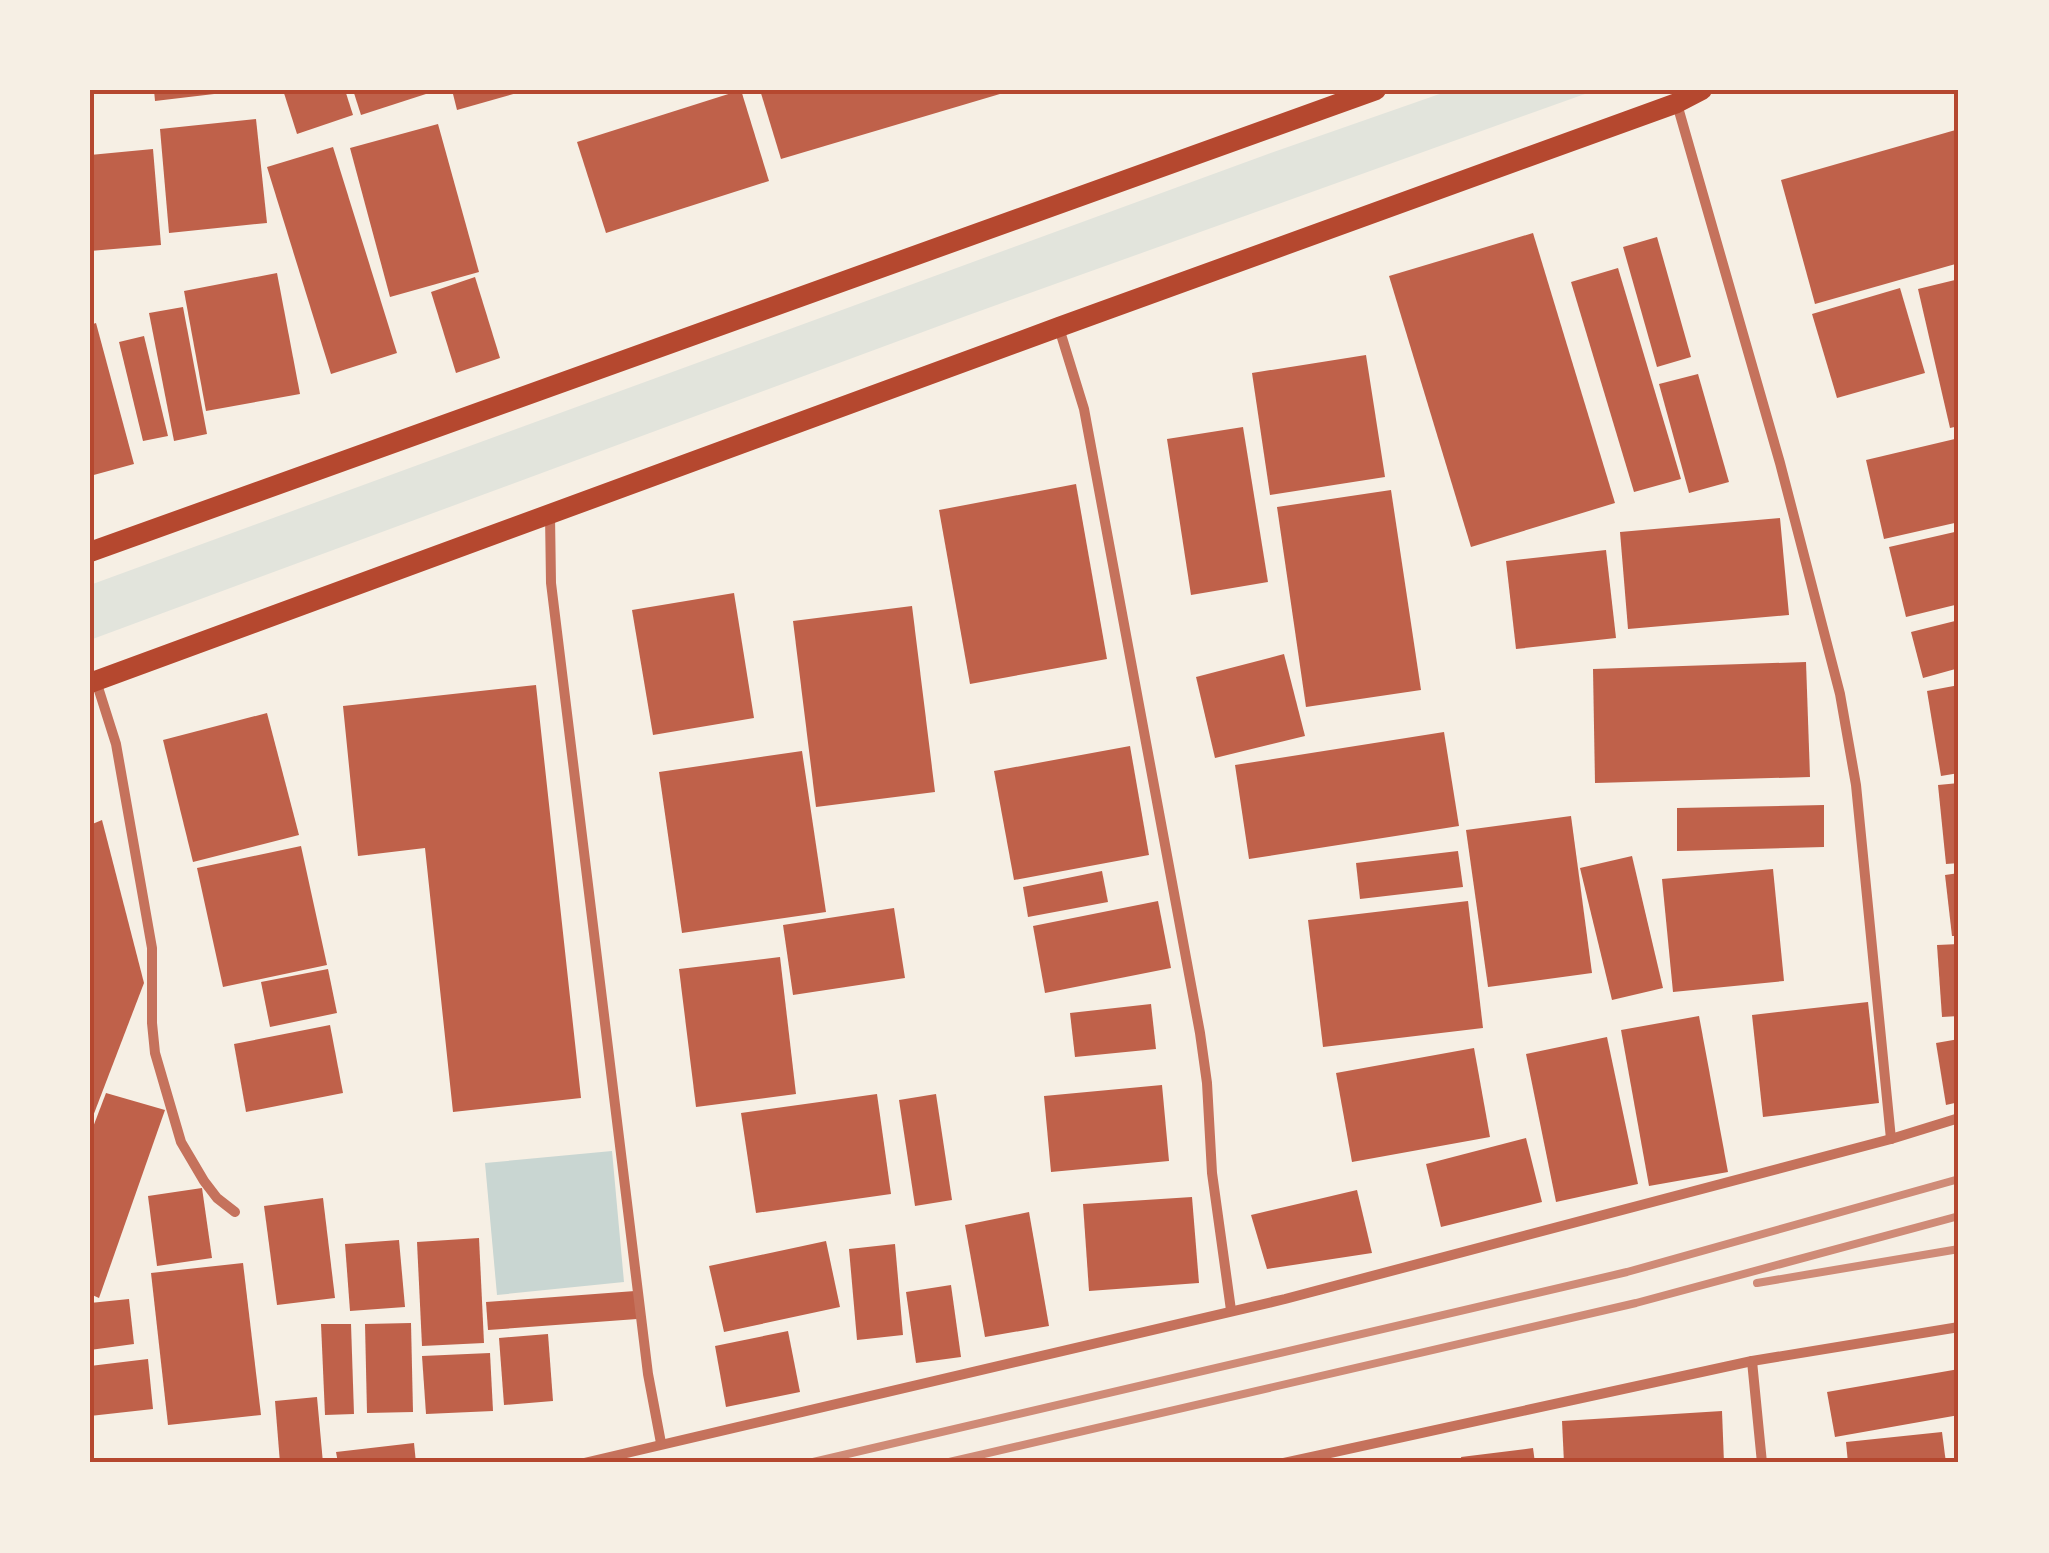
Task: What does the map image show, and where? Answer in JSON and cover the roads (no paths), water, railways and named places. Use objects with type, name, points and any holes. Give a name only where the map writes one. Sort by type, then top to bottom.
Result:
[{"type":"main road","points":[[90,552],[1376,90]]},
{"type":"main road","points":[[93,682],[1677,103],[1702,90]]},
{"type":"street","points":[[1677,103],[1780,463],[1840,694],[1856,785],[1892,1139]]},
{"type":"street","points":[[1059,327],[1084,409],[1187,954],[1207,1083],[1212,1173],[1231,1310]]},
{"type":"street","points":[[550,514],[554,602],[648,1374],[661,1444]]},
{"type":"street","points":[[93,682],[116,744],[152,948],[155,1053],[180,1142],[217,1198],[236,1212]]},
{"type":"street","points":[[584,1463],[1285,1299],[1959,1118]]},
{"type":"street","points":[[1284,1463],[1752,1361],[1959,1327]]},
{"type":"street","points":[[1752,1361],[1762,1463]]},
{"type":"railway","points":[[809,1463],[1627,1272],[1959,1179]]},
{"type":"railway","points":[[945,1463],[1636,1303],[1959,1216]]},
{"type":"railway","points":[[1757,1283],[1959,1249]]}]
